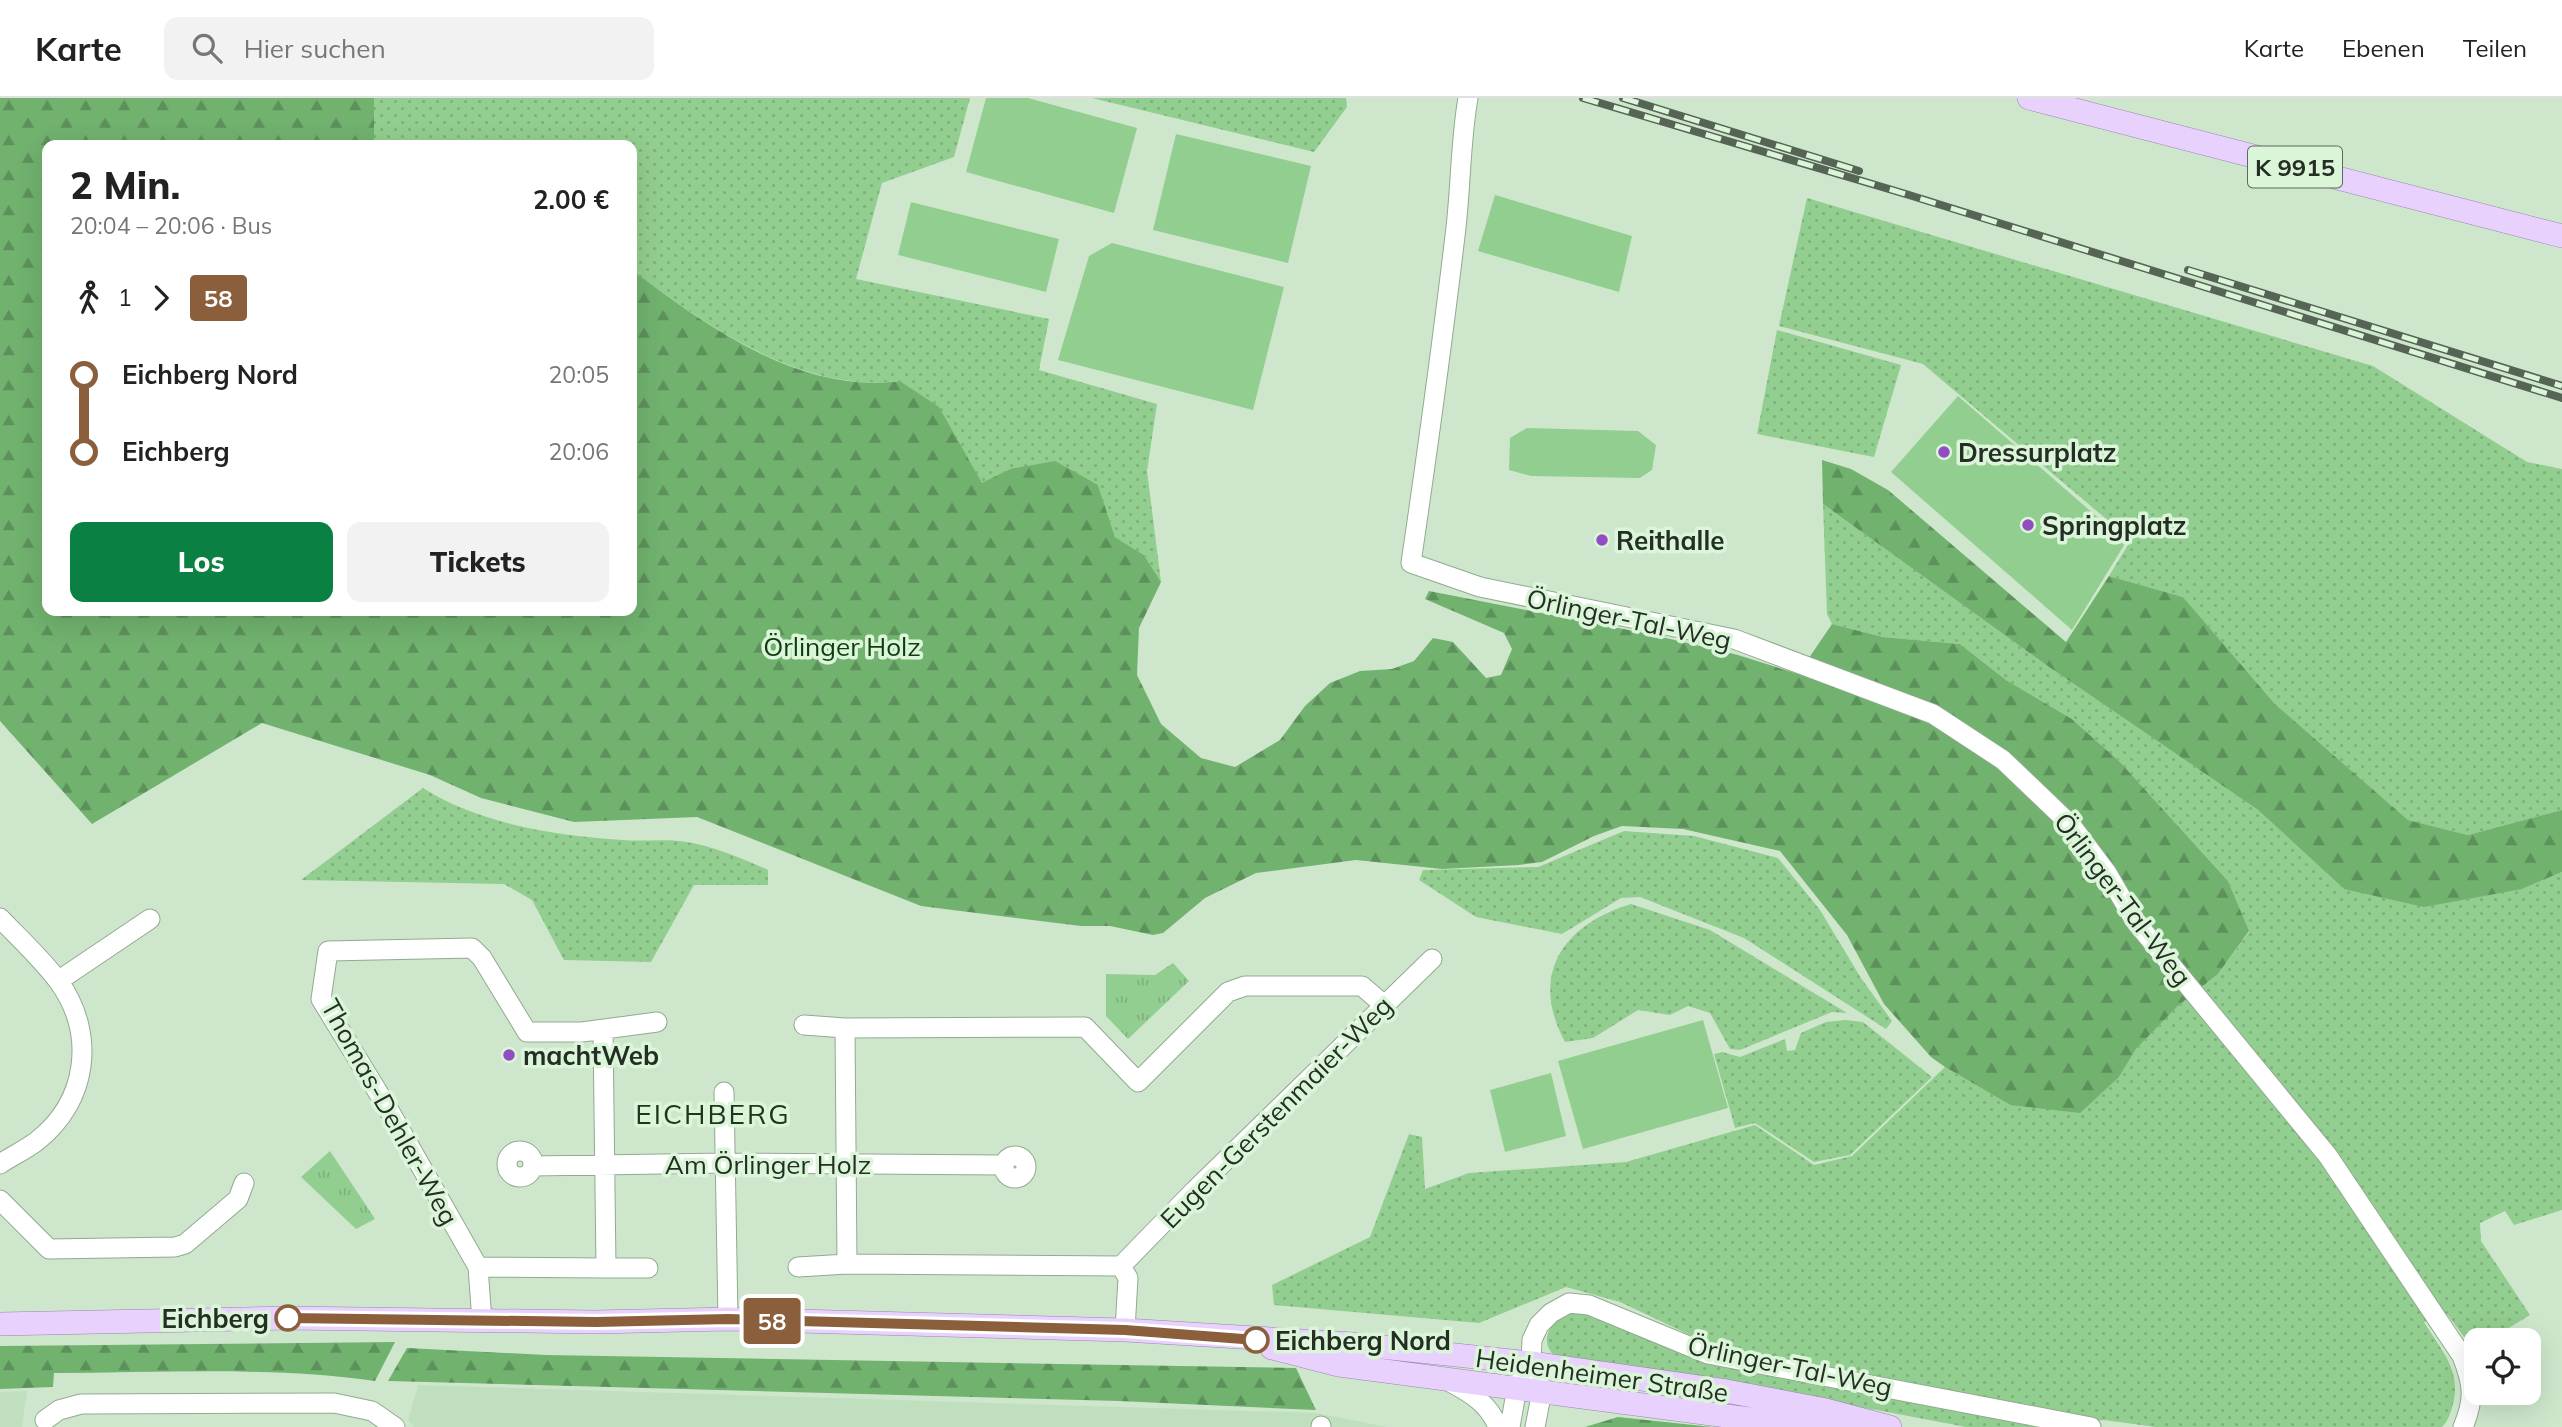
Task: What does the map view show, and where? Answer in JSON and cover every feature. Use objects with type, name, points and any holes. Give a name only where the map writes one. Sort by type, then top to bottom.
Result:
[{"type":"main road","name":"K 9915","points":[[2029,98],[2562,236]]},
{"type":"main road","name":"Heidenheimer Straße","points":[[0,1324],[247,1318],[482,1321],[728,1319],[1125,1330],[1245,1340],[1353,1344],[1531,1363],[1726,1391],[1826,1410],[1881,1425]]},
{"type":"main road","name":"Heidenheimer Straße","points":[[1245,1340],[1323,1362],[1772,1422],[1881,1425]]},
{"type":"street","name":"Örlinger-Tal-Weg","points":[[1468,98],[1440,364],[1411,563],[1480,587],[1734,639],[1933,714],[2003,760],[2071,825],[2107,873],[2135,921],[2328,1156],[2462,1356],[2473,1384],[2473,1403],[2463,1427]]},
{"type":"street","points":[[0,918],[58,981],[70,999],[82,1034],[83,1056],[78,1087],[64,1111],[38,1140],[0,1164]]},
{"type":"street","points":[[58,981],[149,919]]},
{"type":"street","name":"Thomas-Dehler-Weg","points":[[482,1321],[478,1267],[390,1112],[321,999],[328,951],[472,948],[482,958],[527,1032],[603,1030]]},
{"type":"street","name":"Eugen-Gerstenmaier-Weg","points":[[1121,1266],[1432,959]]},
{"type":"street","points":[[804,1025],[845,1028],[1085,1027],[1138,1082],[1228,992],[1245,986],[1362,986],[1384,1005]]},
{"type":"street","points":[[606,1268],[603,1030],[657,1022]]},
{"type":"street","points":[[845,1028],[847,1264]]},
{"type":"street","points":[[724,1092],[728,1319]]},
{"type":"street","name":"Am Örlinger Holz","points":[[533,1166],[604,1175],[726,1163],[1003,1166]]},
{"type":"street","points":[[0,1200],[49,1249],[175,1247],[185,1244],[238,1199],[244,1183]]},
{"type":"street","points":[[798,1267],[847,1264],[1121,1266],[1128,1278],[1125,1330]]},
{"type":"street","points":[[478,1267],[648,1268]]},
{"type":"street","name":"Örlinger-Tal-Weg","points":[[1531,1363],[1532,1340],[1539,1325],[1551,1313],[1569,1303],[1589,1305],[1708,1354],[2091,1427]]},
{"type":"street","points":[[1510,1427],[1517,1387],[1531,1363]]},
{"type":"street","points":[[1531,1363],[1542,1391],[1535,1427]]},
{"type":"street","points":[[1440,1377],[1480,1400],[1498,1427]]},
{"type":"street","points":[[1540,1427],[1556,1405],[1579,1396]]},
{"type":"street","points":[[46,1420],[59,1410],[81,1404],[334,1404],[372,1411],[395,1427]]},
{"type":"shaded area","points":[[418,1385],[1316,1413],[1387,1427],[414,1427],[408,1420]]},
{"type":"shaded area","points":[[27,1391],[22,1427],[0,1427],[0,1392]]},
{"type":"green space","name":"Örlinger Holz","points":[[0,98],[374,98],[374,140],[42,140],[42,616],[637,616],[637,274],[724,334],[791,367],[827,377],[863,382],[900,381],[939,407],[982,483],[1010,469],[1055,461],[1098,485],[1115,537],[1144,555],[1161,582],[1139,628],[1137,675],[1161,724],[1201,758],[1235,767],[1280,740],[1305,706],[1330,683],[1360,671],[1392,669],[1414,661],[1433,638],[1453,642],[1486,678],[1501,675],[1512,649],[1504,633],[1425,599],[1429,591],[1649,634],[1738,655],[1798,674],[1832,624],[1883,637],[1960,644],[2006,680],[2072,719],[2120,762],[2228,881],[2249,931],[2218,974],[2178,1006],[2136,1049],[2119,1077],[2080,1113],[2010,1105],[1931,1057],[1884,1004],[1847,935],[1780,851],[1683,829],[1622,826],[1594,836],[1542,862],[1519,865],[1442,869],[1356,860],[1256,873],[1205,898],[1163,933],[1153,935],[1110,926],[1081,926],[921,906],[697,817],[574,822],[481,798],[430,775],[262,723],[92,824],[0,721]]},
{"type":"green space","points":[[374,98],[970,98],[954,157],[882,183],[856,279],[1049,319],[1039,370],[1157,404],[1147,471],[1161,582],[1144,555],[1115,537],[1098,485],[1010,469],[982,484],[939,408],[900,381],[863,382],[827,377],[792,366],[725,334],[637,274],[637,140],[374,140]]},
{"type":"green space","points":[[986,98],[1028,98],[1137,128],[1114,213],[966,172]]},
{"type":"green space","points":[[1092,98],[1346,98],[1347,107],[1314,152]]},
{"type":"green space","points":[[1176,134],[1311,166],[1288,263],[1153,230]]},
{"type":"green space","points":[[1495,195],[1632,236],[1619,292],[1478,251]]},
{"type":"green space","points":[[1807,198],[2373,366],[2527,462],[2562,469],[2562,810],[2468,835],[2408,820],[2275,704],[2183,597],[2109,576],[2131,540],[1923,364],[1779,326]]},
{"type":"green space","points":[[911,202],[1059,239],[1046,292],[898,255]]},
{"type":"green space","points":[[1112,243],[1284,287],[1253,410],[1058,360],[1089,256]]},
{"type":"green space","points":[[1777,330],[1901,365],[1874,457],[1757,434]]},
{"type":"green space","name":"Springplatz","points":[[1958,396],[2126,542],[2072,630],[1891,472]]},
{"type":"green space","points":[[1527,428],[1638,431],[1656,445],[1652,470],[1640,478],[1531,476],[1509,470],[1510,438]]},
{"type":"green space","points":[[1822,460],[1851,469],[1888,490],[2066,642],[2109,576],[2183,597],[2275,704],[2408,820],[2468,835],[2562,810],[2562,872],[2522,889],[2424,907],[2344,889],[2258,810],[2049,667],[1823,504]]},
{"type":"green space","points":[[1823,504],[2049,667],[2258,810],[2344,889],[2522,889],[2562,872],[2562,1210],[2514,1225],[2505,1211],[2480,1223],[2481,1241],[2530,1315],[2509,1328],[2464,1328],[2464,1337],[2447,1314],[2424,1322],[2449,1362],[2455,1383],[2452,1408],[2442,1427],[2156,1427],[2104,1420],[2089,1422],[1709,1344],[1620,1302],[1566,1287],[1479,1323],[1274,1305],[1272,1285],[1370,1237],[1409,1134],[1422,1137],[1425,1189],[1469,1173],[1626,1162],[1755,1125],[1814,1165],[1852,1156],[1945,1067],[2010,1105],[2119,1077],[2136,1049],[2178,1006],[2218,974],[2249,932],[2228,881],[2120,762],[2072,719],[2006,680],[1960,644],[1883,637],[1832,624],[1827,614]]},
{"type":"green space","points":[[423,788],[469,811],[519,826],[598,838],[679,841],[708,847],[768,870],[768,885],[694,885],[651,962],[564,960],[532,900],[504,884],[301,880]]},
{"type":"green space","points":[[1624,831],[1694,836],[1778,858],[1820,910],[1861,978],[1892,1021],[1886,1029],[1744,938],[1640,897],[1621,898],[1562,934],[1476,917],[1419,880],[1423,870],[1538,867]]},
{"type":"green space","points":[[1631,904],[1710,930],[1847,1013],[1832,1012],[1740,1050],[1730,1049],[1710,1013],[1688,1006],[1670,1015],[1638,1010],[1593,1038],[1565,1042],[1555,1018],[1550,995],[1552,974],[1559,956],[1570,939],[1587,925],[1607,913]]},
{"type":"green space","points":[[1173,963],[1189,981],[1128,1039],[1106,1016],[1106,974],[1155,975]]},
{"type":"green space","points":[[1703,1020],[1728,1108],[1583,1149],[1558,1061]]},
{"type":"green space","points":[[1826,1022],[1863,1022],[1932,1077],[1850,1155],[1814,1162],[1755,1123],[1735,1128],[1714,1054],[1722,1052],[1740,1057],[1785,1039],[1787,1051],[1795,1050],[1801,1033]]},
{"type":"green space","points":[[1551,1073],[1566,1136],[1505,1152],[1490,1090]]},
{"type":"green space","points":[[330,1151],[375,1219],[356,1229],[301,1177]]},
{"type":"green space","points":[[1576,1310],[1699,1356],[2058,1427],[1966,1427],[1877,1410],[1566,1363],[1550,1350],[1548,1334],[1558,1320]]},
{"type":"green space","points":[[395,1342],[375,1381],[255,1372],[54,1373],[53,1387],[0,1389],[0,1346]]},
{"type":"green space","points":[[407,1348],[546,1355],[1296,1368],[1316,1410],[1119,1401],[388,1381]]},
{"type":"green space","points":[[1618,1417],[1712,1427],[1585,1427]]},
{"type":"railway","points":[[1583,98],[1909,195],[2562,398]]},
{"type":"railway","points":[[1623,98],[1859,171]]},
{"type":"railway","points":[[2188,270],[2562,386]]},
{"type":"bus line","name":"58","points":[[288,1318],[596,1322],[728,1319],[1125,1330],[1256,1340]]},
{"type":"place","name":"Dressurplatz","points":[[1944,452]]},
{"type":"place","name":"Springplatz","points":[[2028,525]]},
{"type":"place","name":"Reithalle","points":[[1602,540]]},
{"type":"place","name":"machtWeb","points":[[509,1055]]},
{"type":"place","name":"Eichberg","points":[[288,1318]]},
{"type":"place","name":"Eichberg Nord","points":[[1256,1340]]},
{"type":"district","name":"EICHBERG","points":[[713,1113]]}]
